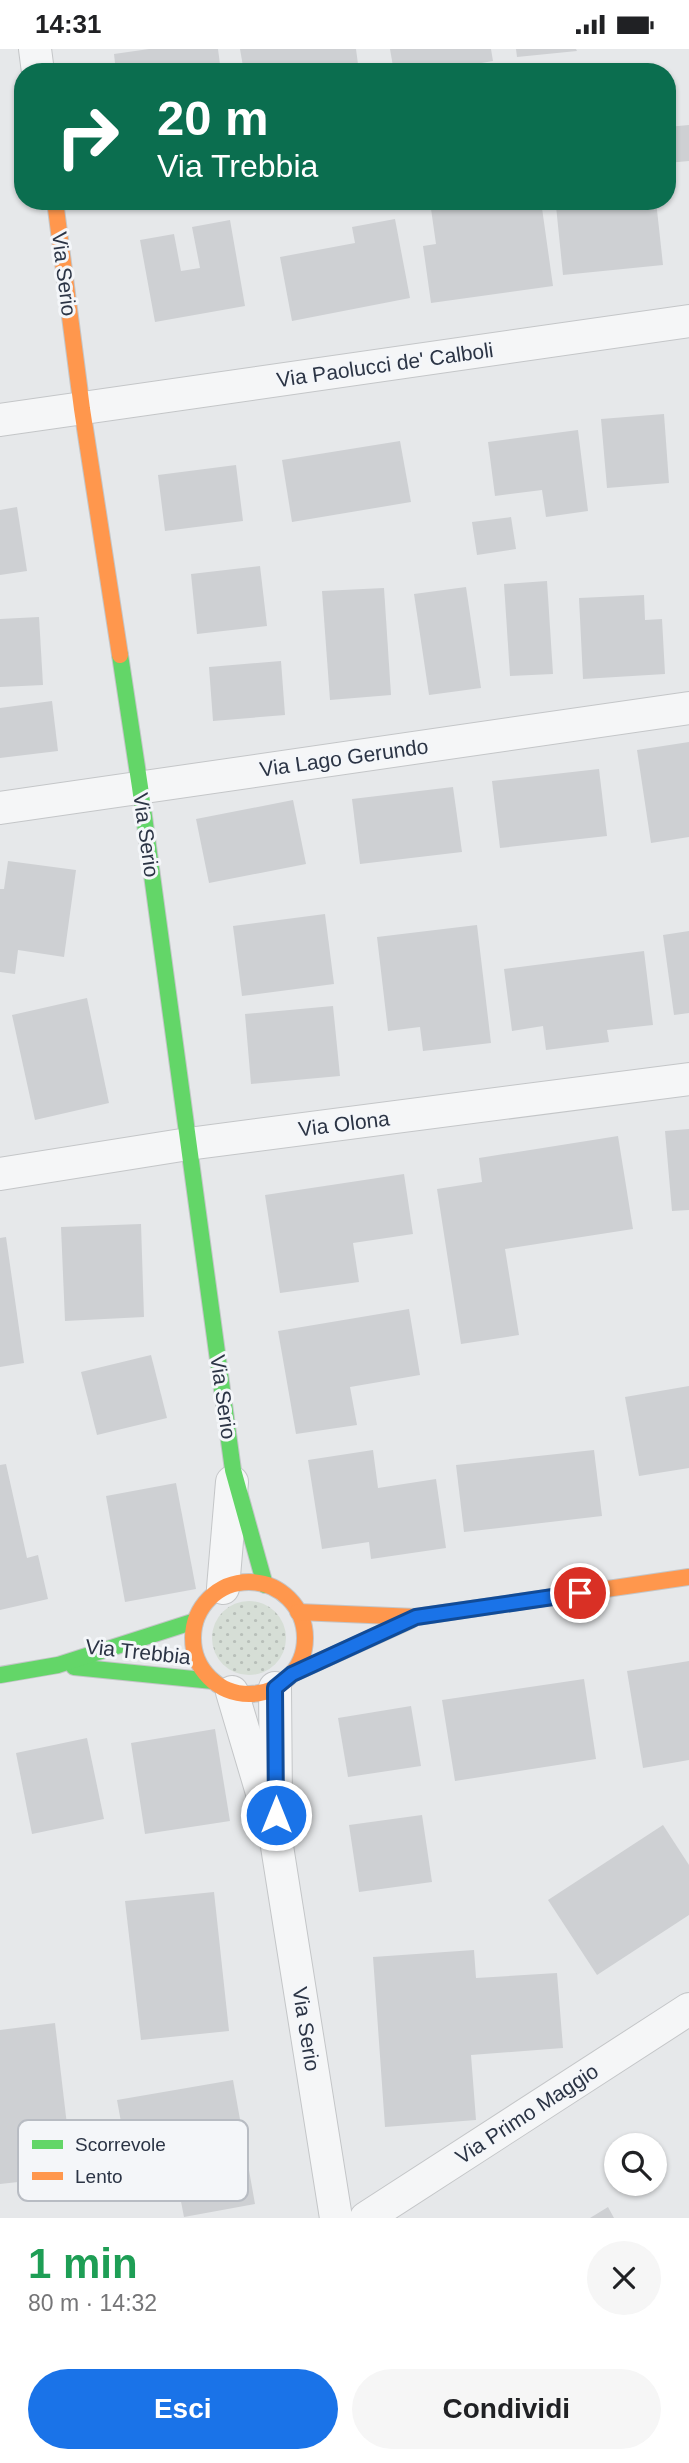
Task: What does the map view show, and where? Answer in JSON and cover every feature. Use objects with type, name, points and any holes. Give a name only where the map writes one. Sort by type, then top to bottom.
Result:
[{"type":"street","name":"Via Serio","points":[[56,210],[82,409],[140,787],[233,1470],[265,1585]]},
{"type":"street","name":"Via Paolucci de' Calboli","points":[[0,420],[689,321]]},
{"type":"street","name":"Via Lago Gerundo","points":[[0,808],[689,708]]},
{"type":"street","name":"Via Olona","points":[[0,1174],[188,1145],[689,1079]]},
{"type":"street","name":"Via Serio","points":[[223,1588],[233,1470]]},
{"type":"street","points":[[298,1612],[416,1617],[689,1577]]},
{"type":"street","points":[[283,1681],[300,1660],[305,1644],[304,1627],[298,1612],[279,1590],[265,1585],[251,1582],[223,1588],[206,1602],[195,1621],[192,1637],[195,1654],[202,1669],[222,1686],[246,1694],[261,1693],[416,1617]]},
{"type":"street","name":"Via Trebbia","points":[[0,1675],[58,1665],[195,1621]]},
{"type":"street","name":"Via Trebbia","points":[[58,1665],[222,1686]]},
{"type":"street","name":"Via Serio","points":[[276,1840],[283,1681]]},
{"type":"street","name":"Via Serio","points":[[222,1686],[276,1840],[336,2218]]},
{"type":"street","name":"Via Primo Maggio","points":[[366,2218],[689,2009]]},
{"type":"shaded area","points":[[242,1601],[256,1601],[270,1607],[280,1617],[286,1638],[284,1652],[270,1669],[256,1675],[242,1675],[228,1669],[218,1659],[212,1645],[212,1631],[218,1617],[228,1607]]},
{"type":"building","points":[[149,49],[218,49],[220,63],[115,63],[114,54]]},
{"type":"building","points":[[240,49],[356,49],[358,63],[242,63]]},
{"type":"building","points":[[390,49],[491,49],[493,61],[481,63],[392,63]]},
{"type":"building","points":[[516,49],[576,49],[577,51],[517,57]]},
{"type":"building","points":[[689,125],[689,161],[676,162],[676,126]]},
{"type":"building","points":[[431,210],[542,210],[553,286],[431,303],[423,246],[436,244]]},
{"type":"building","points":[[556,210],[657,210],[663,265],[563,275]]},
{"type":"building","points":[[395,219],[410,298],[292,321],[280,257],[355,243],[352,227]]},
{"type":"building","points":[[230,220],[245,306],[155,322],[140,240],[174,234],[181,271],[200,268],[192,227]]},
{"type":"building","points":[[664,414],[669,483],[607,488],[601,419]]},
{"type":"building","points":[[578,430],[588,511],[546,517],[542,490],[495,496],[488,442]]},
{"type":"building","points":[[400,441],[411,502],[292,522],[282,460]]},
{"type":"building","points":[[236,465],[243,521],[165,531],[158,475]]},
{"type":"building","points":[[17,507],[27,571],[0,575],[0,510]]},
{"type":"building","points":[[511,517],[516,549],[477,555],[472,522]]},
{"type":"building","points":[[260,566],[267,626],[197,634],[191,574]]},
{"type":"building","points":[[547,581],[553,674],[510,676],[504,584]]},
{"type":"building","points":[[466,587],[481,688],[429,695],[414,594]]},
{"type":"building","points":[[384,588],[391,695],[330,700],[322,591]]},
{"type":"building","points":[[644,595],[645,620],[662,619],[665,674],[583,679],[579,598]]},
{"type":"building","points":[[39,617],[43,685],[0,687],[0,619]]},
{"type":"building","points":[[281,661],[285,715],[213,721],[209,667]]},
{"type":"building","points":[[52,701],[58,751],[0,758],[0,708]]},
{"type":"building","points":[[689,742],[689,837],[651,843],[637,750]]},
{"type":"building","points":[[599,769],[607,836],[500,848],[492,781]]},
{"type":"building","points":[[453,787],[462,852],[360,864],[352,799]]},
{"type":"building","points":[[293,800],[306,864],[209,883],[196,819]]},
{"type":"building","points":[[8,861],[76,870],[64,957],[18,950],[15,974],[0,972],[0,889],[4,889]]},
{"type":"building","points":[[325,914],[334,984],[242,996],[233,926]]},
{"type":"building","points":[[477,925],[491,1043],[423,1051],[420,1027],[388,1031],[377,937]]},
{"type":"building","points":[[689,931],[689,1013],[674,1015],[663,935]]},
{"type":"building","points":[[644,951],[653,1025],[607,1030],[609,1042],[546,1050],[543,1026],[512,1031],[504,969]]},
{"type":"building","points":[[87,998],[109,1103],[35,1120],[12,1015]]},
{"type":"building","points":[[333,1006],[340,1076],[251,1084],[245,1014]]},
{"type":"building","points":[[689,1129],[689,1210],[672,1211],[665,1131]]},
{"type":"building","points":[[618,1136],[633,1229],[505,1249],[519,1335],[461,1344],[437,1189],[482,1182],[479,1158]]},
{"type":"building","points":[[404,1174],[413,1234],[353,1243],[359,1282],[280,1293],[265,1195]]},
{"type":"building","points":[[141,1224],[144,1317],[65,1321],[61,1227]]},
{"type":"building","points":[[6,1237],[24,1363],[0,1367],[0,1238]]},
{"type":"building","points":[[409,1309],[420,1375],[350,1387],[357,1425],[296,1434],[278,1331]]},
{"type":"building","points":[[151,1355],[167,1418],[97,1435],[81,1372]]},
{"type":"building","points":[[689,1386],[689,1468],[639,1476],[625,1397]]},
{"type":"building","points":[[373,1450],[378,1488],[436,1479],[446,1548],[371,1559],[369,1542],[322,1549],[308,1460]]},
{"type":"building","points":[[594,1450],[602,1516],[464,1532],[456,1465]]},
{"type":"building","points":[[6,1464],[27,1558],[38,1555],[48,1599],[0,1610],[0,1465]]},
{"type":"building","points":[[176,1483],[196,1589],[125,1602],[106,1496]]},
{"type":"building","points":[[689,1661],[689,1760],[643,1768],[627,1671]]},
{"type":"building","points":[[584,1679],[596,1759],[455,1781],[442,1700]]},
{"type":"building","points":[[411,1706],[421,1766],[348,1777],[338,1718]]},
{"type":"building","points":[[215,1729],[230,1821],[145,1834],[131,1743]]},
{"type":"building","points":[[87,1738],[104,1819],[32,1834],[16,1753]]},
{"type":"building","points":[[422,1815],[432,1882],[359,1892],[349,1825]]},
{"type":"building","points":[[663,1825],[689,1865],[689,1915],[597,1975],[548,1900]]},
{"type":"building","points":[[214,1892],[229,2031],[141,2040],[125,1901]]},
{"type":"building","points":[[474,1950],[476,1978],[557,1973],[563,2048],[471,2055],[476,2120],[385,2127],[373,1957]]},
{"type":"building","points":[[55,2023],[66,2120],[18,2120],[18,2182],[0,2184],[0,2030]]},
{"type":"building","points":[[233,2080],[240,2120],[121,2120],[117,2100]]},
{"type":"building","points":[[248,2165],[255,2204],[184,2217],[181,2201],[248,2201]]},
{"type":"building","points":[[608,2207],[614,2218],[590,2218]]},
{"type":"traffic: fast","points":[[120,655],[233,1470],[265,1585]]},
{"type":"traffic: fast","points":[[292,1674],[411,1620]]},
{"type":"traffic: fast","points":[[0,1675],[58,1665],[195,1621]]},
{"type":"traffic: fast","points":[[74,1667],[213,1681]]},
{"type":"traffic: slow","points":[[56,210],[82,409],[120,655]]},
{"type":"traffic: slow","points":[[298,1612],[416,1617],[689,1577]]},
{"type":"traffic: slow","points":[[249,1582],[270,1586],[289,1598],[301,1617],[305,1638],[301,1659],[289,1678],[270,1690],[249,1694],[228,1690],[209,1678],[197,1659],[193,1638],[197,1617],[209,1598],[228,1586],[249,1582]]},
{"type":"route","points":[[276,1815],[275,1688],[292,1674],[416,1617],[580,1593]]}]
